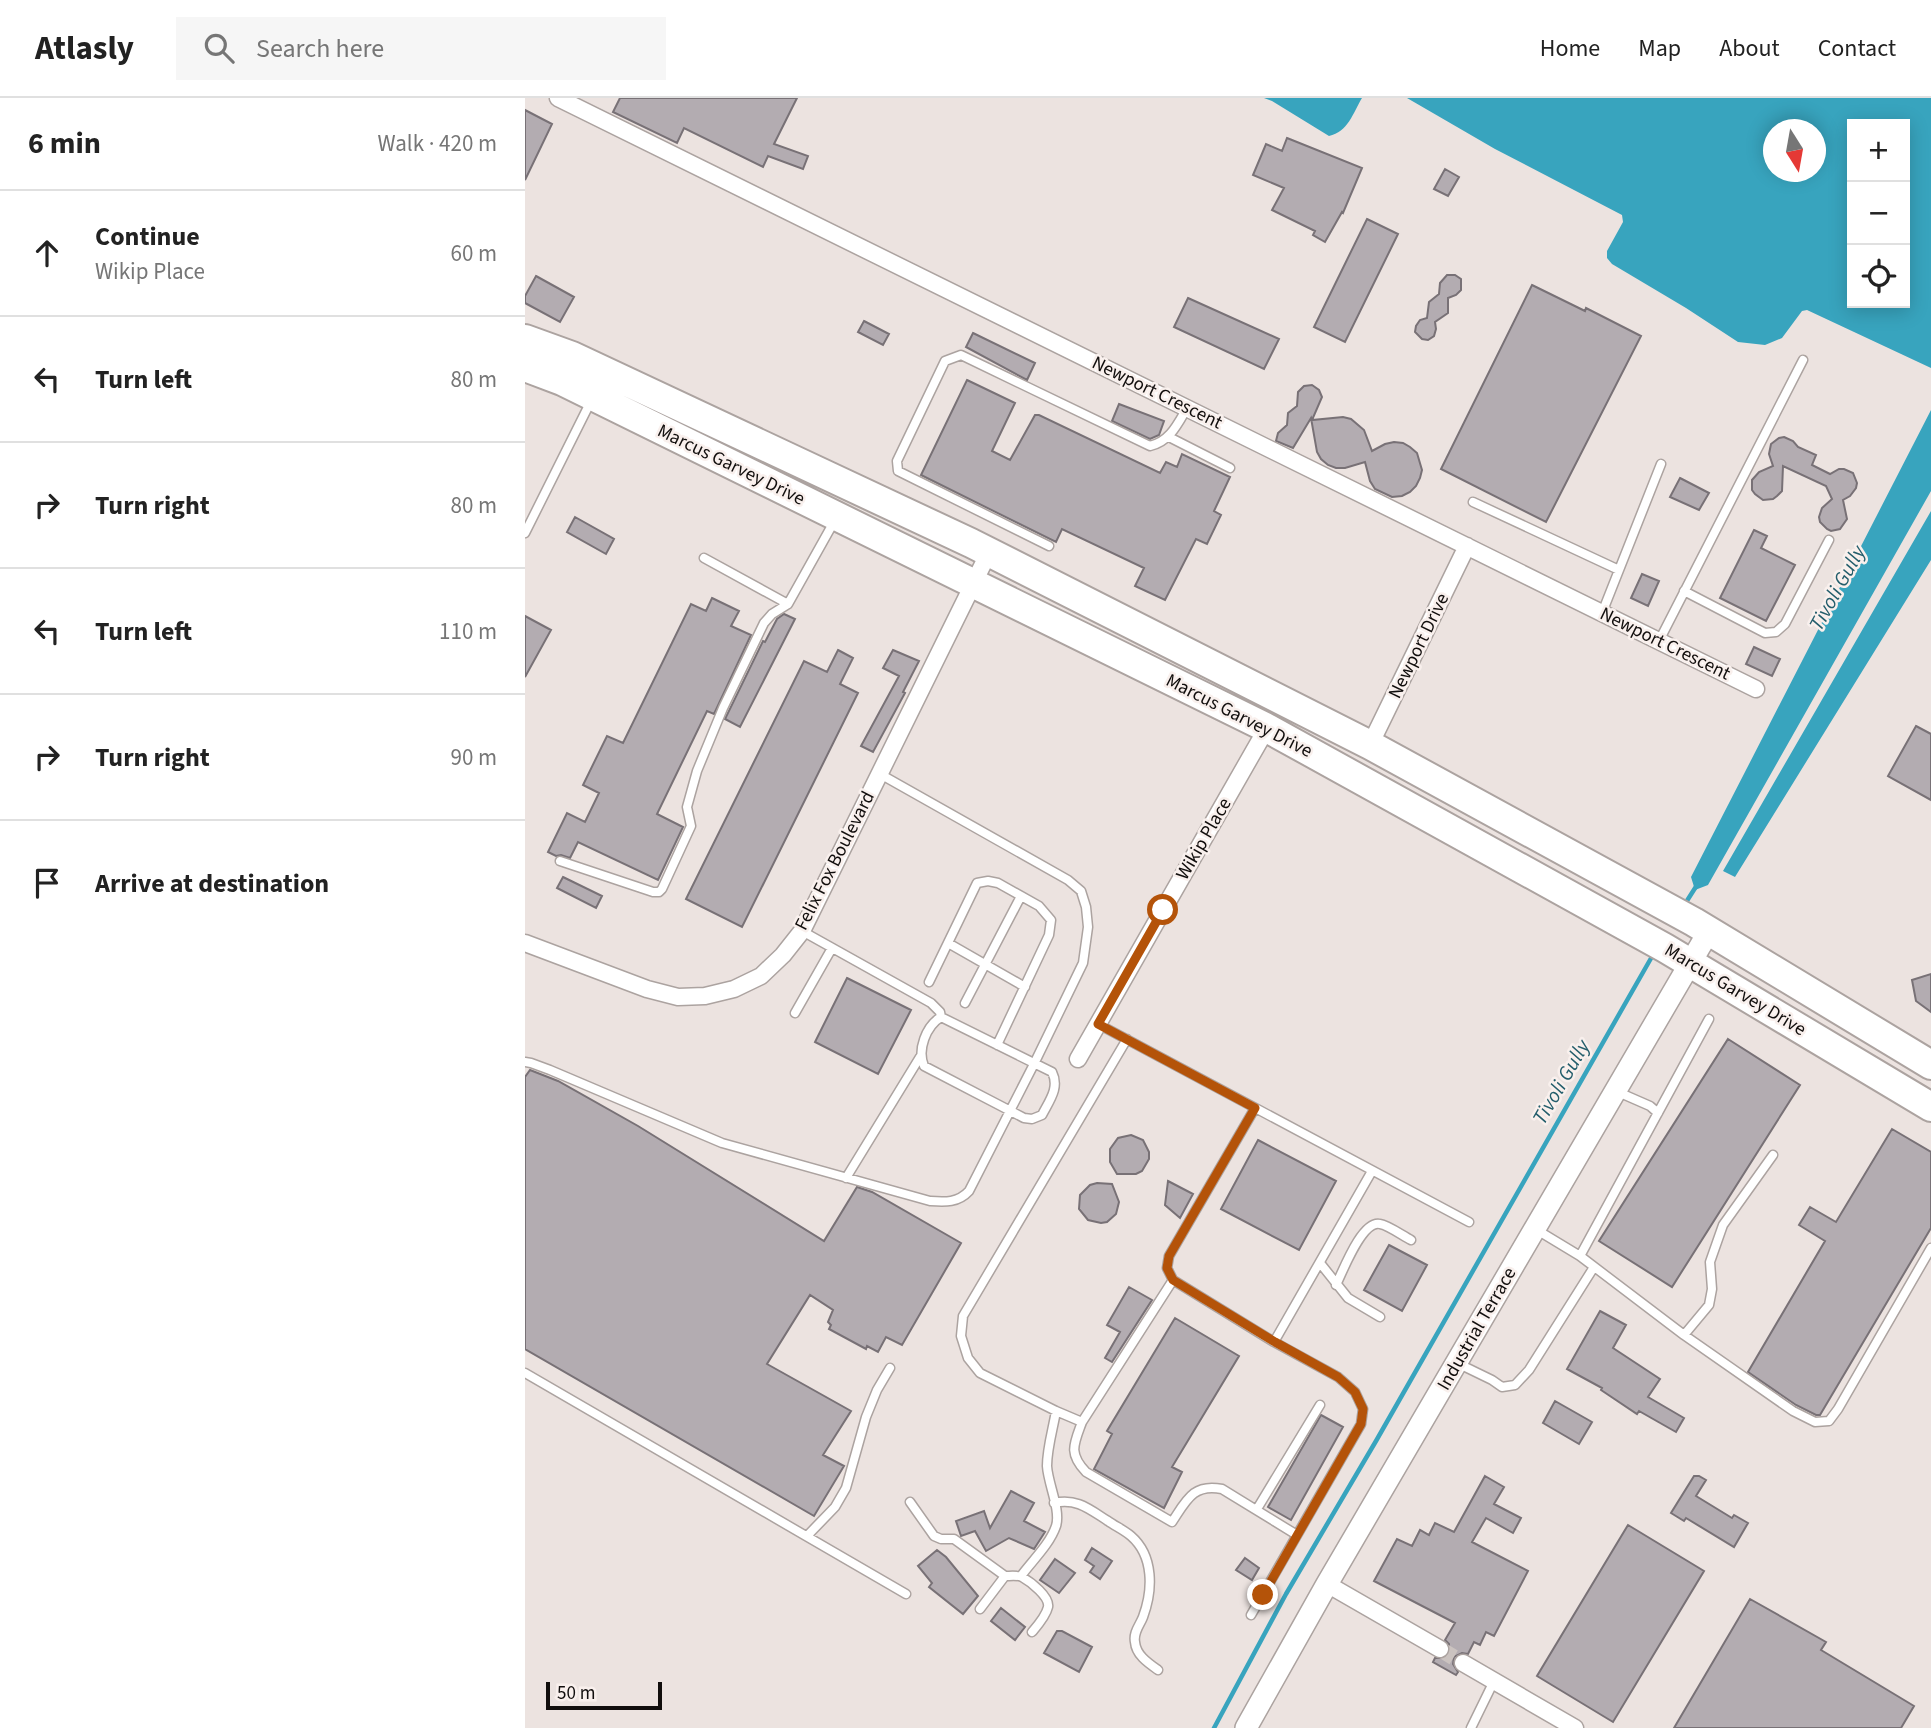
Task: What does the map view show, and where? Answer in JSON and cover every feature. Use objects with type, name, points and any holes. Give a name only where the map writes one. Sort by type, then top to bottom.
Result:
[{"type":"highway","name":"Marcus Garvey Drive","points":[[525,339],[572,356],[989,552],[1370,746],[1709,931],[1931,1065]]},
{"type":"highway","name":"Marcus Garvey Drive","points":[[525,366],[562,381],[1267,728],[1692,963],[1931,1107]]},
{"type":"street","name":"Newport Crescent","points":[[558,98],[1756,689]]},
{"type":"street","name":"Newport Drive","points":[[1370,746],[1467,546]]},
{"type":"street","name":"Felix Fox Boulevard","points":[[525,943],[647,989],[678,997],[705,996],[734,989],[761,976],[783,955],[801,931],[989,552]]},
{"type":"street","name":"Wikip Place","points":[[1078,1059],[1267,728]]},
{"type":"street","name":"Industrial Terrace","points":[[1247,1728],[1327,1584],[1709,931]]},
{"type":"street","points":[[1327,1584],[1440,1649]]},
{"type":"street","points":[[1463,1663],[1575,1728]]},
{"type":"lane","points":[[1049,546],[898,471],[897,461],[945,361],[961,355],[1150,446],[1169,437],[1187,408]]},
{"type":"lane","points":[[1658,641],[1803,360]]},
{"type":"lane","points":[[525,533],[594,397]]},
{"type":"lane","points":[[1169,437],[1230,468]]},
{"type":"lane","points":[[1602,613],[1661,464]]},
{"type":"lane","points":[[1473,502],[1619,570]]},
{"type":"lane","points":[[560,861],[653,892],[662,889],[691,826],[687,807],[697,771],[723,708],[764,623],[788,604],[837,517]]},
{"type":"lane","points":[[1684,591],[1765,633],[1776,632],[1785,624],[1829,540]]},
{"type":"lane","points":[[704,558],[788,604]]},
{"type":"lane","points":[[525,1062],[531,1062],[722,1143],[930,1201],[952,1202],[963,1197],[969,1191],[1083,963],[1088,928],[1086,907],[1081,891],[1068,880],[880,774]]},
{"type":"lane","points":[[929,982],[977,883],[999,883],[1039,906],[1051,920],[1049,935],[997,1045]]},
{"type":"lane","points":[[965,1003],[1021,896]]},
{"type":"lane","points":[[801,931],[931,1003],[941,1017],[1052,1072],[1056,1087],[1042,1115],[1033,1119],[1024,1118],[924,1066],[920,1057]]},
{"type":"lane","points":[[948,943],[1025,987]]},
{"type":"lane","points":[[795,1013],[832,948]]},
{"type":"lane","points":[[846,1178],[920,1057],[921,1048],[934,1021],[941,1017]]},
{"type":"lane","points":[[1580,1256],[1710,1020]]},
{"type":"lane","points":[[1098,1024],[1468,1222]]},
{"type":"lane","points":[[1082,1422],[980,1373],[968,1358],[961,1336],[963,1316],[1127,1039]]},
{"type":"lane","points":[[1616,1092],[1650,1106],[1658,1113]]},
{"type":"lane","points":[[1251,1615],[1361,1424],[1363,1409],[1355,1392],[1338,1377],[1173,1280],[1167,1268],[1169,1256],[1255,1108]]},
{"type":"lane","points":[[1684,1335],[1709,1305],[1712,1289],[1710,1262],[1723,1225],[1773,1155]]},
{"type":"lane","points":[[1275,1342],[1372,1171]]},
{"type":"lane","points":[[1336,1285],[1362,1233],[1372,1225],[1380,1224],[1411,1240]]},
{"type":"lane","points":[[1535,1229],[1580,1256],[1684,1335],[1793,1411],[1815,1422],[1829,1421],[1931,1248]]},
{"type":"lane","points":[[1320,1263],[1348,1298],[1380,1317]]},
{"type":"lane","points":[[1457,1363],[1502,1387],[1515,1385],[1529,1370],[1594,1267]]},
{"type":"lane","points":[[1173,1280],[1082,1422],[1073,1446],[1075,1460],[1086,1472],[1172,1522],[1187,1499],[1200,1488],[1211,1487],[1221,1489],[1297,1535]]},
{"type":"lane","points":[[807,1536],[835,1507],[846,1488],[866,1417],[890,1368]]},
{"type":"lane","points":[[525,1373],[906,1594]]},
{"type":"lane","points":[[1257,1510],[1320,1405]]},
{"type":"lane","points":[[1021,1576],[1056,1527],[1057,1516],[1047,1463],[1056,1411]]},
{"type":"lane","points":[[1054,1503],[1072,1501],[1084,1506],[1131,1536],[1141,1548],[1150,1572],[1150,1588],[1134,1640],[1136,1649],[1143,1658],[1158,1670]]},
{"type":"lane","points":[[910,1502],[934,1536],[954,1539],[1005,1576],[1021,1576],[1045,1595],[1048,1608],[1033,1632]]},
{"type":"lane","points":[[980,1609],[1005,1576]]},
{"type":"lane","points":[[1471,1728],[1494,1681]]},
{"type":"water","points":[[1264,98],[1362,98],[1345,126],[1329,136]]},
{"type":"water","points":[[1407,98],[1931,98],[1931,368],[1807,310],[1802,311],[1782,338],[1765,345],[1738,342],[1612,264],[1607,258],[1607,251],[1623,222],[1622,215],[1495,149]]},
{"type":"water","points":[[1931,410],[1931,491],[1708,885],[1695,890],[1691,877]]},
{"type":"water","points":[[1931,511],[1931,560],[1735,877],[1723,871]]},
{"type":"building","points":[[620,98],[797,98],[774,144],[808,156],[803,169],[768,156],[763,167],[684,128],[677,143],[613,112]]},
{"type":"building","points":[[525,110],[552,124],[525,180]]},
{"type":"building","points":[[1287,138],[1362,168],[1343,213],[1325,242],[1313,235],[1315,231],[1272,210],[1284,188],[1253,175],[1266,144],[1282,151]]},
{"type":"building","points":[[1445,169],[1459,177],[1448,196],[1434,189]]},
{"type":"building","points":[[1367,219],[1398,234],[1345,342],[1314,327]]},
{"type":"building","points":[[1447,275],[1455,275],[1461,279],[1461,290],[1448,298],[1448,313],[1435,322],[1434,336],[1428,340],[1422,339],[1415,332],[1416,326],[1420,320],[1427,318],[1429,302],[1439,294],[1440,283]]},
{"type":"building","points":[[536,276],[574,297],[560,322],[525,303],[525,296]]},
{"type":"building","points":[[1532,285],[1641,336],[1546,522],[1441,469]]},
{"type":"building","points":[[1188,298],[1279,339],[1264,369],[1174,327]]},
{"type":"building","points":[[864,321],[889,334],[883,345],[858,332]]},
{"type":"building","points":[[973,333],[1035,363],[1027,380],[966,347]]},
{"type":"building","points":[[967,380],[1015,403],[992,451],[1010,460],[1035,415],[1039,415],[1160,473],[1166,462],[1177,467],[1182,454],[1230,477],[1214,511],[1221,515],[1207,544],[1196,539],[1165,600],[1135,586],[1144,568],[1062,529],[1056,542],[921,475]]},
{"type":"building","points":[[1312,385],[1319,390],[1322,397],[1312,420],[1343,417],[1351,419],[1364,430],[1372,451],[1394,442],[1403,443],[1417,453],[1422,470],[1416,486],[1410,492],[1392,497],[1375,489],[1365,462],[1345,468],[1328,465],[1317,452],[1311,418],[1293,448],[1276,441],[1278,433],[1287,425],[1288,413],[1297,406],[1298,392],[1304,386]]},
{"type":"building","points":[[1119,404],[1164,421],[1159,435],[1150,439],[1112,421]]},
{"type":"building","points":[[1784,437],[1816,455],[1812,465],[1830,474],[1839,469],[1853,473],[1856,488],[1843,500],[1847,519],[1840,529],[1831,531],[1820,522],[1822,508],[1832,499],[1826,486],[1783,466],[1782,491],[1777,496],[1763,500],[1752,490],[1752,480],[1759,472],[1773,466],[1769,454],[1771,444]]},
{"type":"building","points":[[1680,478],[1709,493],[1699,510],[1670,497]]},
{"type":"building","points":[[575,517],[614,539],[606,554],[567,532]]},
{"type":"building","points":[[1754,530],[1767,536],[1761,548],[1795,565],[1766,621],[1720,598]]},
{"type":"building","points":[[1642,574],[1659,581],[1648,606],[1631,598]]},
{"type":"building","points":[[712,598],[739,611],[731,626],[751,635],[714,714],[707,711],[657,814],[683,827],[658,880],[578,842],[570,858],[548,852],[567,813],[585,822],[599,793],[583,785],[607,736],[623,743],[691,604],[706,611]]},
{"type":"building","points":[[784,614],[795,619],[740,727],[725,719],[763,641],[765,642],[777,619]]},
{"type":"building","points":[[525,616],[551,630],[525,677]]},
{"type":"building","points":[[1754,647],[1780,659],[1772,676],[1746,664]]},
{"type":"building","points":[[838,650],[853,658],[840,684],[858,693],[742,927],[686,899],[804,661],[827,672]]},
{"type":"building","points":[[893,650],[919,661],[873,752],[861,746],[899,676],[883,668]]},
{"type":"building","points":[[1916,726],[1931,734],[1931,800],[1888,776]]},
{"type":"building","points":[[563,877],[602,896],[596,908],[557,888]]},
{"type":"building","points":[[1931,974],[1931,1012],[1916,1001],[1912,980]]},
{"type":"building","points":[[847,978],[911,1010],[878,1074],[815,1042]]},
{"type":"building","points":[[1728,1039],[1800,1085],[1672,1287],[1599,1241]]},
{"type":"building","points":[[530,1070],[558,1081],[638,1126],[824,1241],[857,1187],[872,1192],[961,1243],[902,1345],[886,1337],[878,1352],[867,1346],[866,1349],[829,1329],[831,1325],[828,1322],[833,1310],[810,1295],[767,1364],[851,1411],[823,1455],[844,1466],[814,1516],[525,1349],[525,1077]]},
{"type":"building","points":[[1892,1129],[1931,1152],[1931,1228],[1820,1415],[1816,1415],[1796,1405],[1748,1372],[1825,1241],[1799,1225],[1810,1207],[1836,1222]]},
{"type":"building","points":[[1131,1135],[1143,1140],[1149,1152],[1149,1159],[1142,1171],[1136,1174],[1117,1174],[1110,1162],[1110,1149],[1118,1138]]},
{"type":"building","points":[[1258,1140],[1336,1181],[1299,1250],[1221,1209]]},
{"type":"building","points":[[1168,1181],[1193,1194],[1180,1218],[1165,1205]]},
{"type":"building","points":[[1112,1184],[1119,1202],[1116,1214],[1107,1222],[1088,1220],[1079,1209],[1080,1195],[1090,1185]]},
{"type":"building","points":[[1389,1245],[1427,1265],[1402,1311],[1364,1290]]},
{"type":"building","points":[[1129,1287],[1152,1300],[1112,1362],[1105,1358],[1120,1332],[1107,1325]]},
{"type":"building","points":[[1600,1311],[1626,1325],[1613,1348],[1660,1379],[1648,1397],[1684,1418],[1676,1432],[1639,1411],[1637,1414],[1601,1390],[1602,1388],[1567,1369]]},
{"type":"building","points":[[1175,1318],[1239,1356],[1172,1467],[1182,1472],[1164,1508],[1094,1469],[1112,1434],[1107,1431]]},
{"type":"building","points":[[1555,1401],[1592,1422],[1579,1444],[1543,1423]]},
{"type":"building","points":[[1321,1415],[1343,1427],[1291,1520],[1268,1507]]},
{"type":"building","points":[[1485,1476],[1504,1487],[1494,1504],[1521,1518],[1513,1533],[1486,1518],[1472,1542],[1528,1571],[1494,1636],[1486,1632],[1480,1645],[1474,1642],[1468,1654],[1462,1653],[1454,1657],[1453,1664],[1458,1672],[1456,1675],[1433,1662],[1435,1658],[1445,1658],[1449,1654],[1449,1644],[1445,1640],[1455,1623],[1374,1581],[1397,1539],[1412,1546],[1420,1530],[1429,1535],[1435,1523],[1454,1532]]},
{"type":"building","points":[[1694,1476],[1706,1480],[1696,1496],[1732,1518],[1734,1515],[1748,1523],[1734,1547],[1686,1518],[1684,1521],[1671,1513]]},
{"type":"building","points":[[1011,1491],[1034,1503],[1024,1521],[1045,1532],[1034,1549],[1009,1538],[986,1551],[975,1531],[961,1536],[956,1521],[984,1511],[990,1528]]},
{"type":"building","points":[[1628,1525],[1704,1571],[1613,1722],[1537,1676]]},
{"type":"building","points":[[1092,1548],[1112,1561],[1100,1579],[1090,1572],[1094,1566],[1085,1560]]},
{"type":"building","points":[[937,1550],[978,1596],[963,1614],[929,1587],[932,1583],[918,1566]]},
{"type":"building","points":[[1245,1558],[1259,1568],[1252,1580],[1236,1570]]},
{"type":"building","points":[[1055,1559],[1075,1573],[1059,1593],[1040,1580]]},
{"type":"building","points":[[1750,1599],[1826,1642],[1821,1650],[1914,1706],[1901,1728],[1674,1728]]},
{"type":"building","points":[[1001,1608],[1025,1627],[1015,1640],[991,1621]]},
{"type":"building","points":[[1057,1631],[1092,1647],[1079,1672],[1044,1653]]},
{"type":"waterway","name":"Tivoli Gully","points":[[1683,907],[1697,885]]},
{"type":"waterway","name":"Tivoli Gully","points":[[1214,1728],[1286,1594],[1654,953]]},
{"type":"tunnel","points":[[1440,1649],[1463,1663]]},
{"type":"route","points":[[1163,910],[1098,1024],[1255,1108],[1169,1256],[1167,1268],[1173,1280],[1338,1377],[1355,1392],[1363,1409],[1361,1424],[1263,1595]]}]
